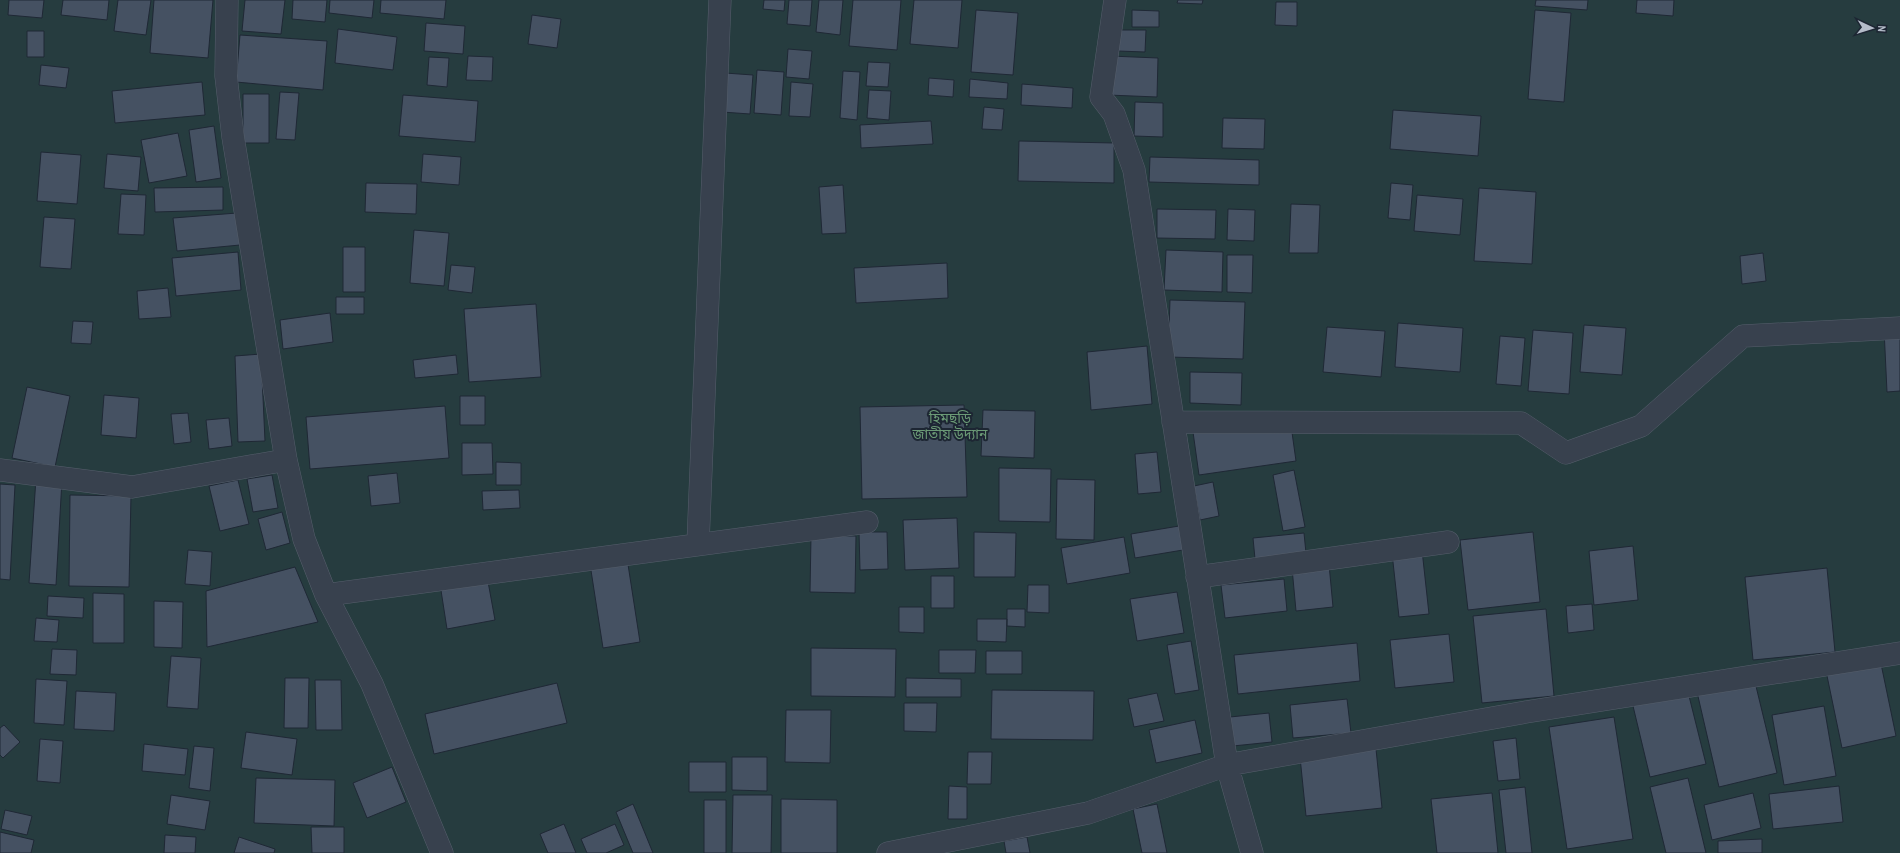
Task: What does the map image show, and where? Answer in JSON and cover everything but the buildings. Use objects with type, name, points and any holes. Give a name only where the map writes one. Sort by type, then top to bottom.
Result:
[{"type":"street","points":[[227,0],[226,76],[233,137],[286,460],[304,538],[326,595],[372,684],[442,853]]},
{"type":"street","points":[[698,544],[720,0]]},
{"type":"street","points":[[1116,0],[1101,96],[1114,114],[1134,170],[1227,765],[1252,853]]},
{"type":"street","points":[[1173,422],[1521,423],[1566,453],[1641,426],[1744,336],[1900,328]]},
{"type":"street","points":[[0,470],[132,487],[286,460]]},
{"type":"street","points":[[326,595],[867,522]]},
{"type":"street","points":[[1197,577],[1448,542]]},
{"type":"street","points":[[888,853],[1088,813],[1227,765],[1533,711],[1900,653]]},
{"type":"green space","name":"হিমছড়ি জাতীয় উদ্যান","points":[[0,0],[1900,0],[1900,853],[0,853]]}]
